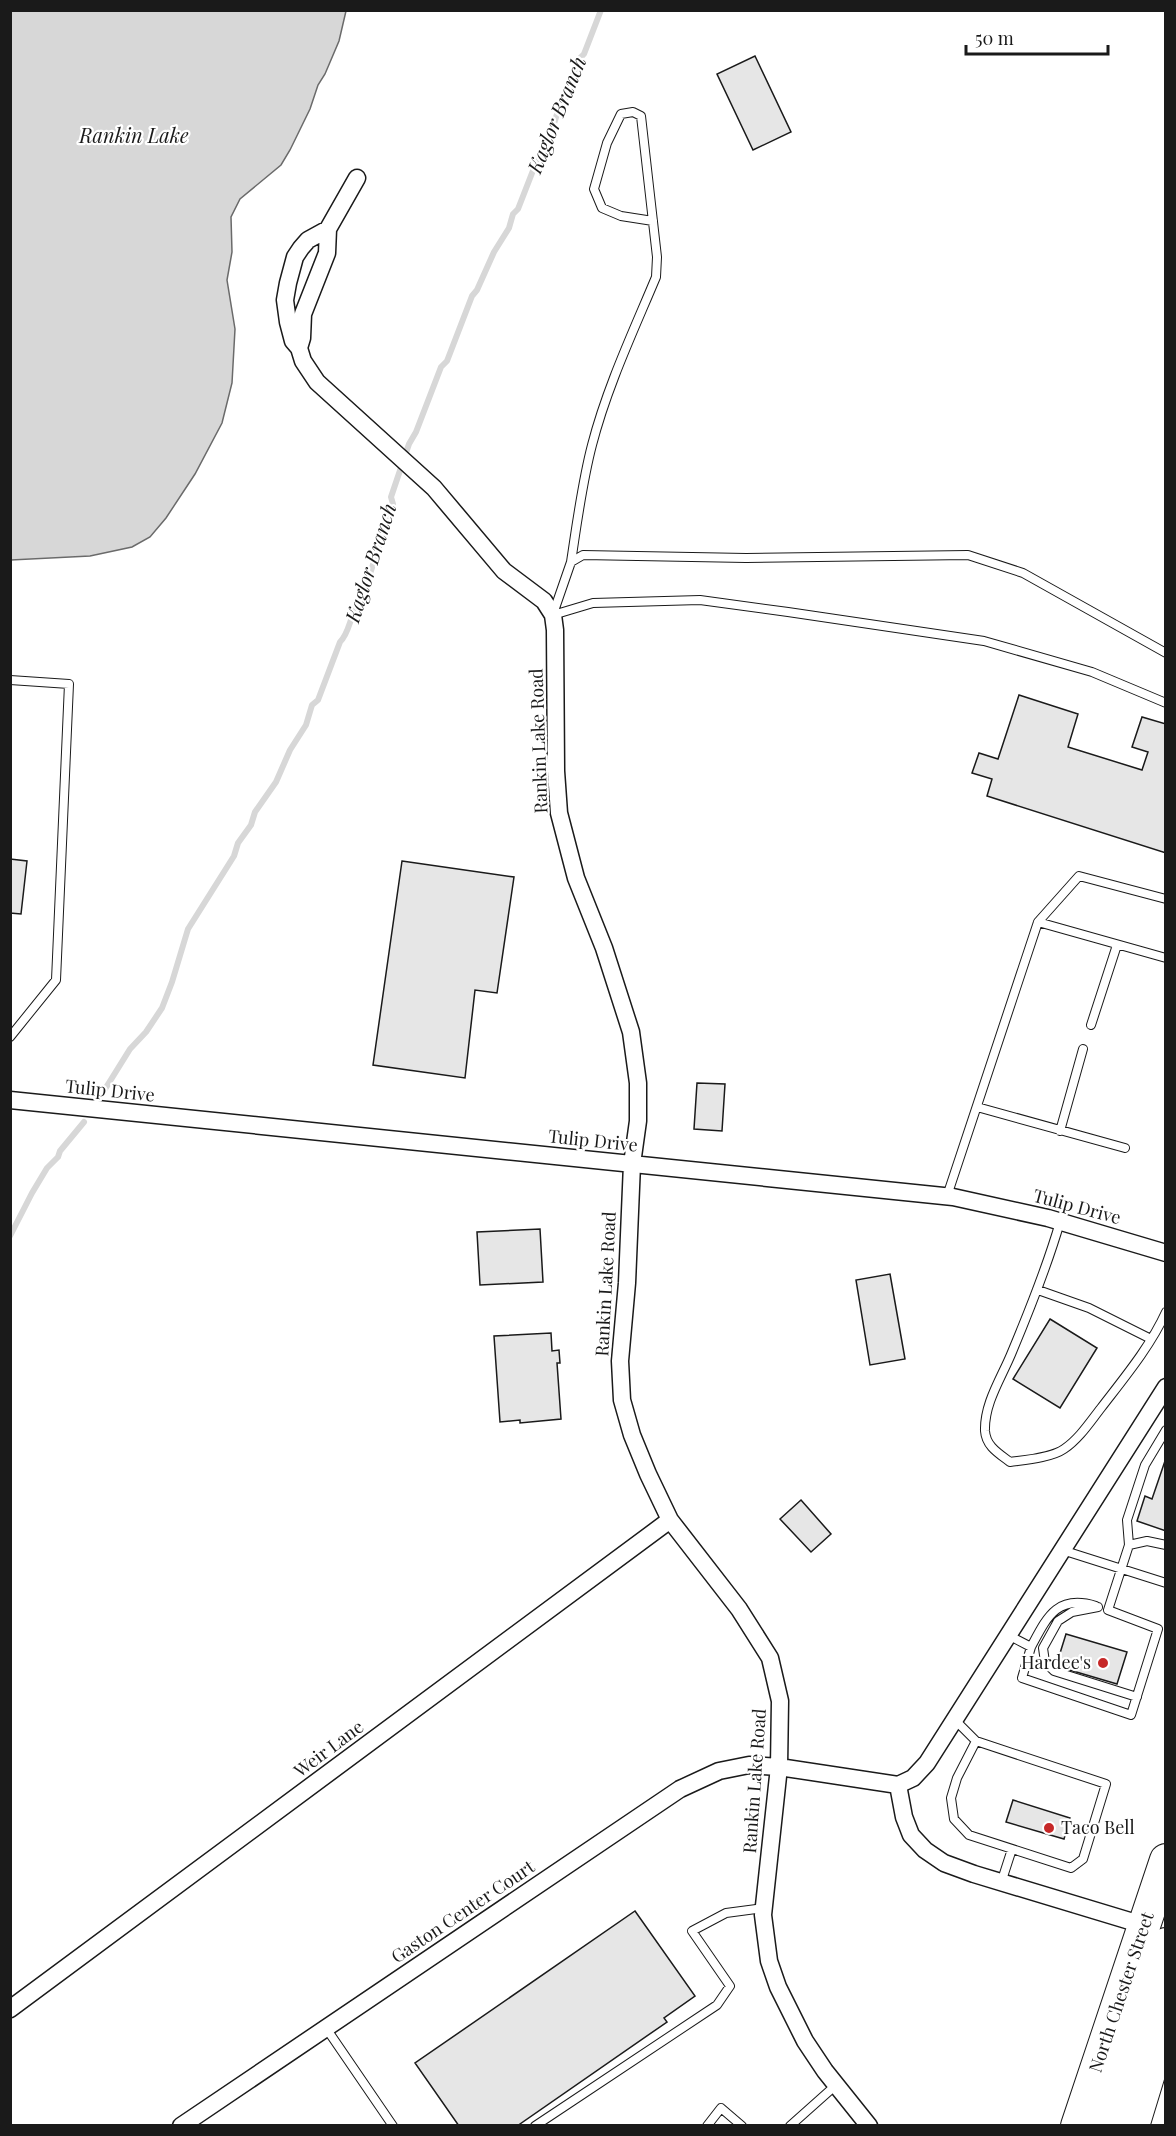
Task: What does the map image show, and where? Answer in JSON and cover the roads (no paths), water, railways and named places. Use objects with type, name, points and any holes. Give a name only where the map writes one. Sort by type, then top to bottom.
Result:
[{"type":"highway","name":"North Chester Street","points":[[1077,2126],[1154,1934],[1166,1860]]},
{"type":"highway","points":[[1108,2126],[1154,1934]]},
{"type":"highway","points":[[1133,2126],[1166,2019]]},
{"type":"street","points":[[298,348],[302,338],[303,314],[327,253],[328,230],[357,178]]},
{"type":"street","points":[[328,230],[316,235],[301,248],[295,257],[288,283],[285,300],[288,322],[293,342],[303,361],[317,382],[434,488],[504,571],[521,585],[539,595],[553,615]]},
{"type":"street","name":"Rankin Lake Road","points":[[553,615],[556,771],[560,813],[576,878],[604,948],[631,1032],[638,1083],[638,1121],[632,1164],[627,1283],[620,1361],[622,1400],[632,1435],[670,1520],[739,1610],[770,1658],[780,1701],[779,1767],[764,1908],[769,1961],[778,1987],[805,2041],[869,2126]]},
{"type":"street","name":"Tulip Drive","points":[[10,1100],[947,1196],[1060,1222],[1166,1253]]},
{"type":"street","points":[[1154,1934],[944,1863],[925,1850],[911,1836],[904,1817],[898,1785],[912,1778],[927,1763],[1166,1388]]},
{"type":"street","name":"Weir Lane","points":[[10,2009],[670,1520]]},
{"type":"street","name":"Gaston Center Court","points":[[181,2126],[680,1789],[719,1771],[750,1765],[779,1767],[898,1785]]},
{"type":"lane","points":[[553,615],[571,562],[582,488],[592,444],[608,396],[656,277],[657,256],[653,220],[641,116],[633,112],[621,114],[607,144],[594,189],[602,208],[621,216],[653,220]]},
{"type":"lane","points":[[571,562],[583,555],[746,558],[968,555],[1023,573],[1166,653]]},
{"type":"lane","points":[[553,615],[593,603],[700,600],[788,612],[984,641],[1092,672],[1166,703]]},
{"type":"lane","points":[[10,680],[69,684],[56,980],[10,1037]]},
{"type":"lane","points":[[947,1196],[1038,922],[1079,876],[1166,899]]},
{"type":"lane","points":[[1038,922],[1166,958]]},
{"type":"lane","points":[[1091,1025],[1117,945]]},
{"type":"lane","points":[[1060,1131],[1083,1048]]},
{"type":"lane","points":[[977,1107],[1125,1148]]},
{"type":"lane","points":[[1060,1222],[1038,1290],[990,1402],[985,1431],[991,1448],[1010,1462],[1029,1460],[1062,1451],[1088,1425],[1121,1383],[1166,1312]]},
{"type":"lane","points":[[1038,1290],[1089,1308],[1151,1339]]},
{"type":"lane","points":[[1108,1610],[1129,1545],[1127,1520],[1145,1465],[1166,1430]]},
{"type":"lane","points":[[1129,1545],[1147,1541],[1166,1545]]},
{"type":"lane","points":[[1062,1550],[1166,1583]]},
{"type":"lane","points":[[1085,1603],[1108,1610],[1158,1629],[1131,1715],[1022,1678],[1031,1647],[1048,1616],[1063,1604],[1085,1603]]},
{"type":"lane","points":[[1098,1607],[1072,1612],[1058,1621],[1043,1648],[1045,1662],[1054,1671],[1137,1697]]},
{"type":"lane","points":[[1008,1635],[1031,1647]]},
{"type":"lane","points":[[955,1720],[976,1741],[1107,1784],[1083,1859],[1071,1868],[1012,1850],[969,1835],[954,1819],[951,1798],[957,1778],[976,1741]]},
{"type":"lane","points":[[1001,1883],[1012,1850]]},
{"type":"lane","points":[[535,2126],[717,2004],[730,1986],[692,1931],[726,1913],[764,1908]]},
{"type":"lane","points":[[326,2028],[393,2126]]},
{"type":"lane","points":[[790,2126],[836,2085]]},
{"type":"lane","points":[[707,2126],[721,2108],[742,2126]]},
{"type":"water","name":"Rankin Lake","points":[[10,11],[346,11],[339,41],[290,150],[281,165],[240,199],[231,217],[232,252],[227,280],[235,329],[232,383],[222,423],[195,474],[166,518],[150,537],[132,547],[90,556],[11,560]]},
{"type":"waterway","name":"Kaglor Branch","points":[[102,1094],[130,1049],[146,1032],[162,1008],[188,929],[234,856],[238,843],[251,825],[255,812],[276,782],[290,750],[306,725],[312,705],[318,700],[340,642],[360,604],[393,504],[391,497],[409,444],[416,432],[441,367],[447,361],[472,296],[509,228],[513,214],[518,209],[541,150],[547,145],[560,105],[565,99],[578,60],[584,54],[601,10]]},
{"type":"waterway","name":"Kaglor Branch","points":[[10,1236],[47,1168],[84,1122]]},
{"type":"place","name":"Hardee's","points":[[1103,1663]]},
{"type":"place","name":"Taco Bell","points":[[1049,1828]]}]
